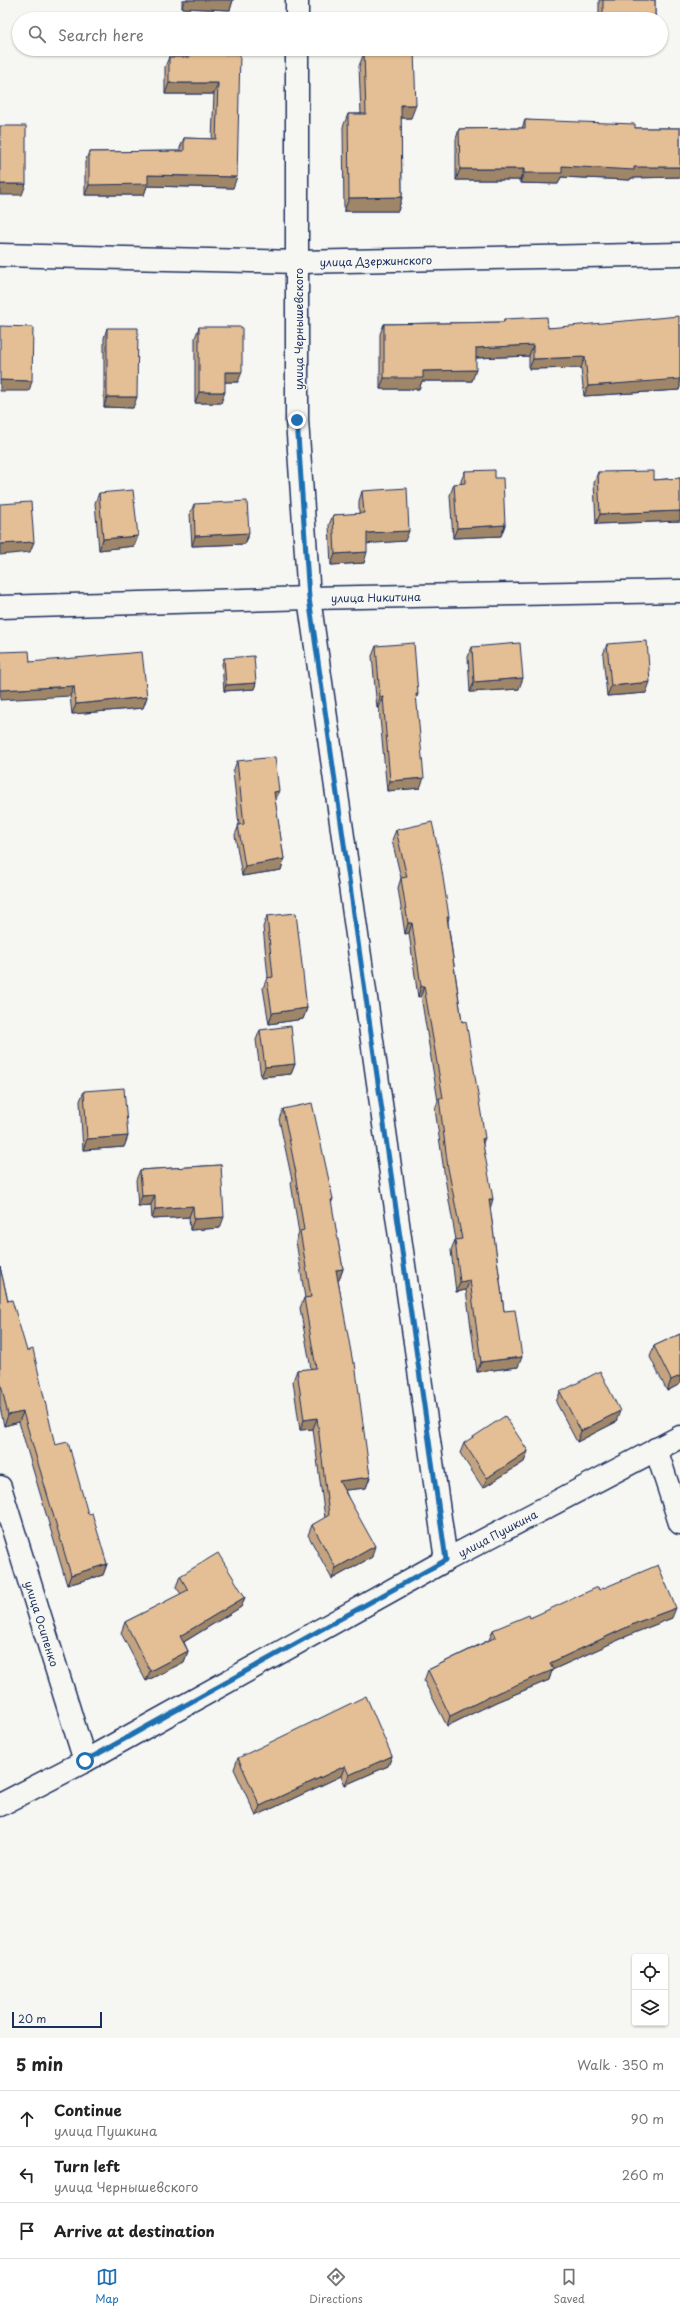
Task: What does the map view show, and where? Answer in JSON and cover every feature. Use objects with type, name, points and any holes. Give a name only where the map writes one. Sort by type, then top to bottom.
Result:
[{"type":"street","points":[[297,0],[297,12]]},
{"type":"street","name":"улица Чернышевского","points":[[297,56],[297,420],[309,598],[446,1560]]},
{"type":"street","name":"улица Дзержинского","points":[[0,255],[298,262],[680,254]]},
{"type":"street","name":"улица Никитина","points":[[0,607],[309,598],[680,591]]},
{"type":"street","name":"улица Пушкина","points":[[0,1805],[85,1761],[446,1560],[680,1437]]},
{"type":"street","points":[[656,1449],[680,1523]]},
{"type":"street","name":"улица Осипенко","points":[[0,1487],[85,1761]]},
{"type":"building","points":[[603,0],[655,0],[655,12],[603,12]]},
{"type":"building","points":[[240,56],[237,177],[148,175],[148,184],[89,185],[89,152],[184,151],[184,138],[216,139],[218,83],[169,83],[169,57]]},
{"type":"building","points":[[364,56],[414,56],[416,105],[401,105],[402,197],[349,198],[348,114],[366,114]]},
{"type":"building","points":[[525,120],[635,124],[635,128],[680,128],[680,167],[634,167],[634,170],[562,166],[562,173],[524,173],[524,169],[460,169],[459,129],[525,128]]},
{"type":"building","points":[[0,126],[26,126],[26,184],[0,184]]},
{"type":"building","points":[[679,316],[680,379],[588,386],[585,357],[533,359],[533,345],[476,348],[476,370],[423,371],[423,378],[384,378],[384,324],[504,322],[504,319],[547,317],[548,328]]},
{"type":"building","points":[[0,326],[33,327],[32,381],[0,380]]},
{"type":"building","points":[[199,327],[242,327],[242,372],[225,372],[225,392],[199,392]]},
{"type":"building","points":[[107,328],[138,328],[137,397],[107,397]]},
{"type":"building","points":[[495,470],[495,478],[503,478],[505,525],[457,528],[454,484],[465,483],[465,471]]},
{"type":"building","points":[[654,471],[654,480],[680,478],[680,511],[600,514],[598,472]]},
{"type":"building","points":[[407,488],[409,531],[367,533],[367,552],[335,554],[333,515],[364,513],[362,491]]},
{"type":"building","points":[[133,490],[138,536],[103,539],[99,493]]},
{"type":"building","points":[[247,501],[249,533],[195,536],[194,504]]},
{"type":"building","points":[[31,502],[34,542],[0,544],[0,504]]},
{"type":"building","points":[[647,641],[650,682],[611,686],[607,644]]},
{"type":"building","points":[[414,643],[418,694],[416,694],[424,778],[390,781],[383,697],[380,697],[376,646]]},
{"type":"building","points":[[520,643],[523,678],[474,682],[472,647]]},
{"type":"building","points":[[29,651],[30,662],[142,652],[147,697],[76,704],[74,686],[0,690],[0,652]]},
{"type":"building","points":[[254,656],[256,683],[226,685],[224,658]]},
{"type":"building","points":[[275,757],[279,791],[274,792],[284,859],[245,866],[238,825],[244,824],[237,761]]},
{"type":"building","points":[[432,822],[440,858],[449,917],[447,917],[462,1022],[466,1021],[485,1138],[482,1139],[493,1199],[489,1199],[504,1311],[515,1310],[522,1357],[481,1362],[470,1280],[460,1282],[455,1240],[462,1239],[448,1168],[439,1098],[443,1098],[424,986],[421,986],[412,923],[408,923],[401,878],[407,877],[396,830]]},
{"type":"building","points":[[296,913],[307,1008],[272,1013],[267,978],[273,977],[267,916]]},
{"type":"building","points":[[291,1026],[295,1064],[265,1067],[260,1030]]},
{"type":"building","points":[[124,1088],[128,1136],[87,1139],[84,1091]]},
{"type":"building","points":[[312,1103],[333,1199],[331,1200],[343,1269],[336,1270],[353,1363],[355,1363],[370,1477],[339,1481],[375,1546],[336,1568],[312,1525],[329,1515],[317,1418],[304,1420],[297,1370],[316,1368],[304,1298],[311,1297],[300,1231],[304,1230],[296,1173],[283,1109]]},
{"type":"building","points":[[221,1165],[224,1217],[194,1219],[193,1206],[155,1209],[155,1195],[142,1196],[140,1170]]},
{"type":"building","points":[[0,1267],[8,1301],[12,1300],[27,1351],[33,1349],[55,1445],[68,1442],[88,1514],[92,1513],[107,1564],[71,1575],[23,1412],[8,1415],[0,1380]]},
{"type":"building","points":[[680,1334],[680,1376],[671,1380],[654,1346]]},
{"type":"building","points":[[600,1371],[620,1411],[581,1431],[560,1392]]},
{"type":"building","points":[[505,1416],[528,1451],[487,1478],[464,1443]]},
{"type":"building","points":[[218,1553],[245,1597],[180,1636],[188,1651],[150,1671],[125,1622],[188,1590],[180,1576]]},
{"type":"building","points":[[658,1565],[676,1608],[638,1622],[550,1663],[553,1670],[499,1692],[450,1716],[428,1670],[496,1637],[493,1630],[529,1615],[530,1618],[598,1587],[599,1590]]},
{"type":"building","points":[[366,1696],[392,1756],[349,1775],[345,1766],[260,1806],[238,1758]]},
{"type":"route","points":[[85,1761],[446,1560],[309,598],[297,420]]}]
